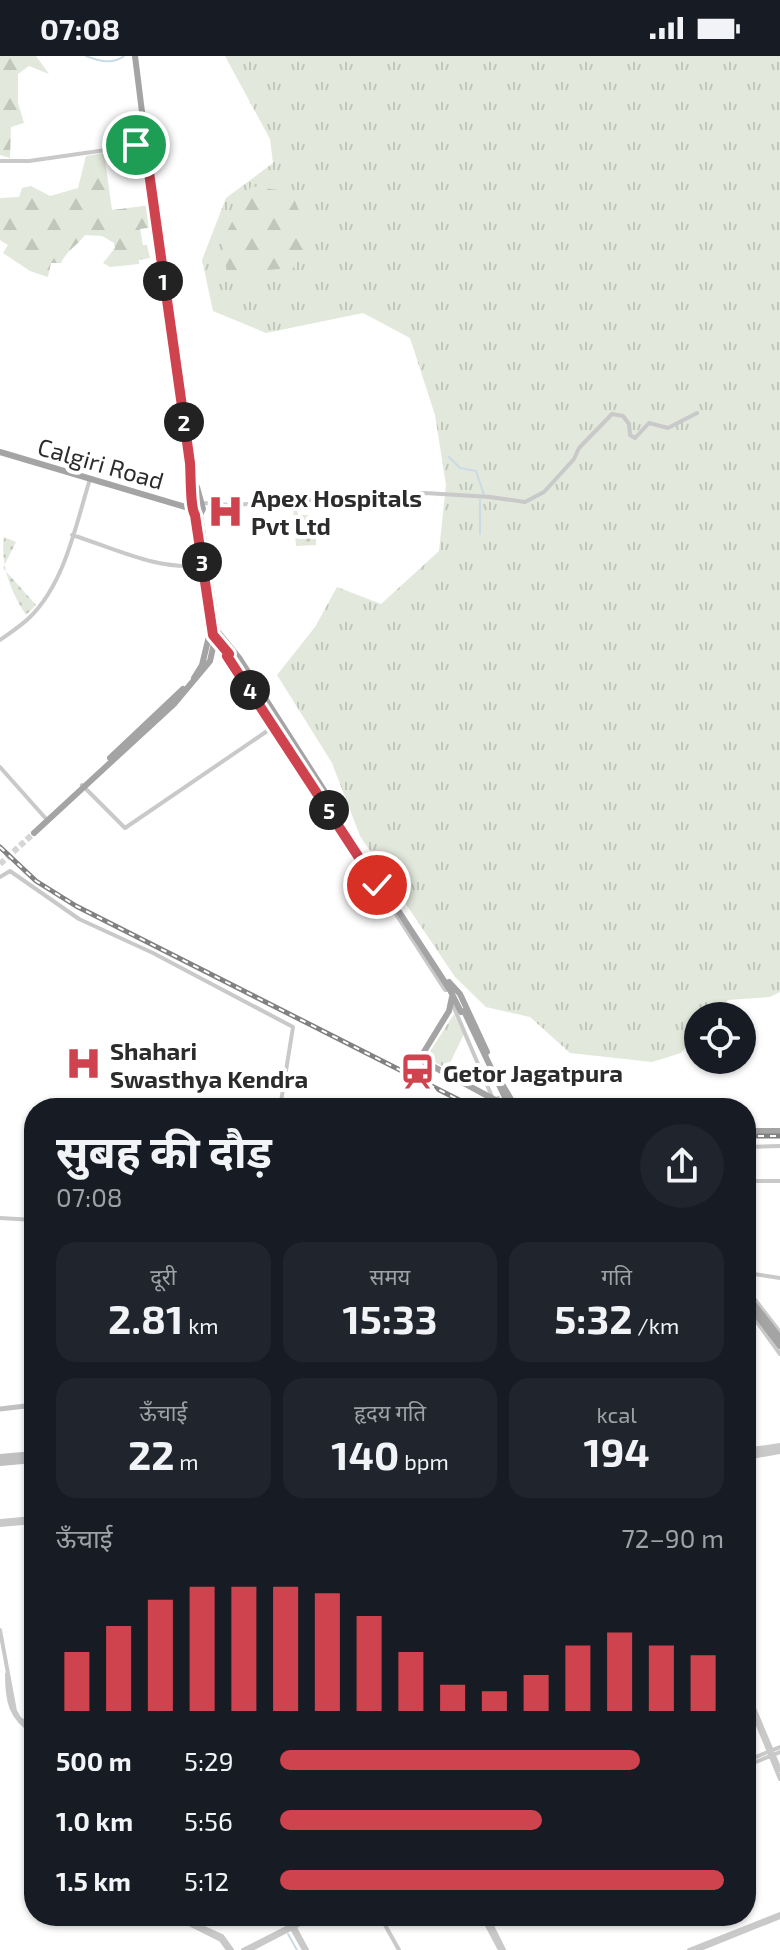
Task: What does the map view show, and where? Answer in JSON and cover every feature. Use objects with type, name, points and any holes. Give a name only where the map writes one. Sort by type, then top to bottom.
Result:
[{"type":"main road","points":[[137,56],[144,135],[215,635],[212,657]]},
{"type":"main road","points":[[137,56],[146,146]]},
{"type":"main road","points":[[136,145],[144,135]]},
{"type":"main road","points":[[136,145],[146,146]]},
{"type":"main road","name":"Calgiri Road","points":[[0,451],[197,506]]},
{"type":"main road","name":"Calgiri Road","points":[[0,451],[90,479],[197,506]]},
{"type":"main road","points":[[197,506],[202,565],[215,635],[228,654]]},
{"type":"main road","points":[[215,635],[238,659],[269,703],[346,833]]},
{"type":"main road","points":[[83,786],[192,680],[215,635]]},
{"type":"main road","points":[[33,832],[174,704],[200,676],[212,657],[219,652],[238,659],[276,726],[334,816],[451,988],[503,1098]]},
{"type":"main road","points":[[451,988],[459,1009]]},
{"type":"main road","points":[[451,988],[460,994],[503,1098]]},
{"type":"main road","points":[[459,1009],[451,1012],[426,1059],[496,1098]]},
{"type":"main road","points":[[756,1131],[780,1131]]},
{"type":"main road","points":[[756,1305],[780,1338]]},
{"type":"main road","points":[[756,1314],[780,1346]]},
{"type":"street","points":[[0,161],[29,161],[136,145]]},
{"type":"street","points":[[197,506],[425,493],[525,502],[544,492],[574,459],[579,448],[612,414],[623,416],[629,424],[630,435],[635,438],[649,423],[668,428],[697,413]]},
{"type":"street","points":[[0,640],[33,615],[59,572],[90,479]]},
{"type":"street","points":[[72,535],[166,564],[202,565]]},
{"type":"street","points":[[83,786],[125,828],[276,726],[228,654]]},
{"type":"street","points":[[0,767],[47,819]]},
{"type":"street","points":[[0,877],[10,871],[79,919],[153,953],[293,1027],[282,1098]]},
{"type":"street","points":[[459,1009],[503,1098]]},
{"type":"street","points":[[756,1147],[780,1146]]},
{"type":"street","points":[[756,1182],[780,1181]]},
{"type":"street","points":[[0,1218],[24,1219]]},
{"type":"street","points":[[756,1274],[780,1278]]},
{"type":"street","points":[[756,1303],[780,1332]]},
{"type":"street","points":[[760,1319],[757,1322],[780,1354]]},
{"type":"street","points":[[756,1452],[780,1448]]},
{"type":"street","points":[[0,1523],[24,1521]]},
{"type":"street","points":[[0,1630],[13,1715],[24,1723]]},
{"type":"street","points":[[756,1716],[780,1779]]},
{"type":"street","points":[[756,1720],[780,1770]]},
{"type":"street","points":[[756,1759],[780,1749]]},
{"type":"street","points":[[756,1924],[780,1915]]},
{"type":"street","points":[[756,1925],[780,1915]]},
{"type":"street","points":[[194,1926],[223,1941],[230,1950]]},
{"type":"street","points":[[243,1950],[292,1926]]},
{"type":"street","points":[[250,1950],[292,1926]]},
{"type":"street","points":[[292,1926],[306,1950]]},
{"type":"street","points":[[386,1926],[399,1950]]},
{"type":"street","points":[[489,1926],[502,1950]]},
{"type":"street","points":[[689,1950],[751,1926]]},
{"type":"street","points":[[698,1950],[754,1926]]},
{"type":"green space","points":[[0,56],[36,56],[49,74],[29,66],[18,74],[18,103],[24,123],[11,127],[10,158],[0,155]]},
{"type":"green space","points":[[225,56],[780,56],[780,992],[770,997],[726,1002],[684,1002],[684,1049],[681,1053],[652,1062],[570,1053],[530,1017],[486,1007],[455,977],[360,836],[332,763],[277,675],[315,627],[337,587],[381,604],[439,551],[446,485],[435,415],[410,338],[363,313],[266,333],[213,311],[202,260],[226,198],[273,163],[270,139]]},
{"type":"green space","points":[[104,153],[112,210],[151,205],[154,227],[140,229],[150,258],[139,260],[139,264],[110,267],[103,263],[115,248],[114,243],[102,236],[85,235],[61,263],[51,263],[48,277],[30,271],[3,253],[8,245],[0,240],[0,198],[19,197],[22,188],[31,186],[50,196],[78,188],[86,156]]},
{"type":"green space","points":[[251,186],[291,192],[311,238],[293,268],[227,273],[222,241]]},
{"type":"green space","points":[[324,503],[323,506],[297,509],[298,515],[308,515],[309,524],[298,525],[299,531],[316,531],[316,545],[296,546],[293,505]]},
{"type":"green space","points":[[4,537],[16,542],[5,565],[3,547]]},
{"type":"green space","points":[[6,572],[36,605],[26,615],[11,588]]},
{"type":"green space","points":[[454,1014],[464,1034],[447,1069],[427,1056]]},
{"type":"waterway","points":[[86,56],[101,61],[124,56]]},
{"type":"waterway","points":[[449,457],[460,468],[476,471],[484,495]]},
{"type":"waterway","points":[[480,500],[480,534]]},
{"type":"waterway","points":[[288,1934],[297,1950]]},
{"type":"taxiway","points":[[0,1409],[24,1406]]},
{"type":"runway","points":[[0,1460],[24,1458]]},
{"type":"tunnel","points":[[0,864],[34,833]]},
{"type":"railway","points":[[0,847],[36,881],[76,906],[455,1098]]},
{"type":"railway","points":[[756,1136],[780,1136]]},
{"type":"place","name":"Apex Hospitals Pvt Ltd","points":[[225,511]]},
{"type":"place","name":"Shahari Swasthya Kendra","points":[[84,1064]]},
{"type":"place","name":"Getor Jagatpura","points":[[417,1072]]},
{"type":"route","points":[[136,145],[146,151],[190,463],[191,504],[213,635],[229,654],[227,656],[377,885]]}]
